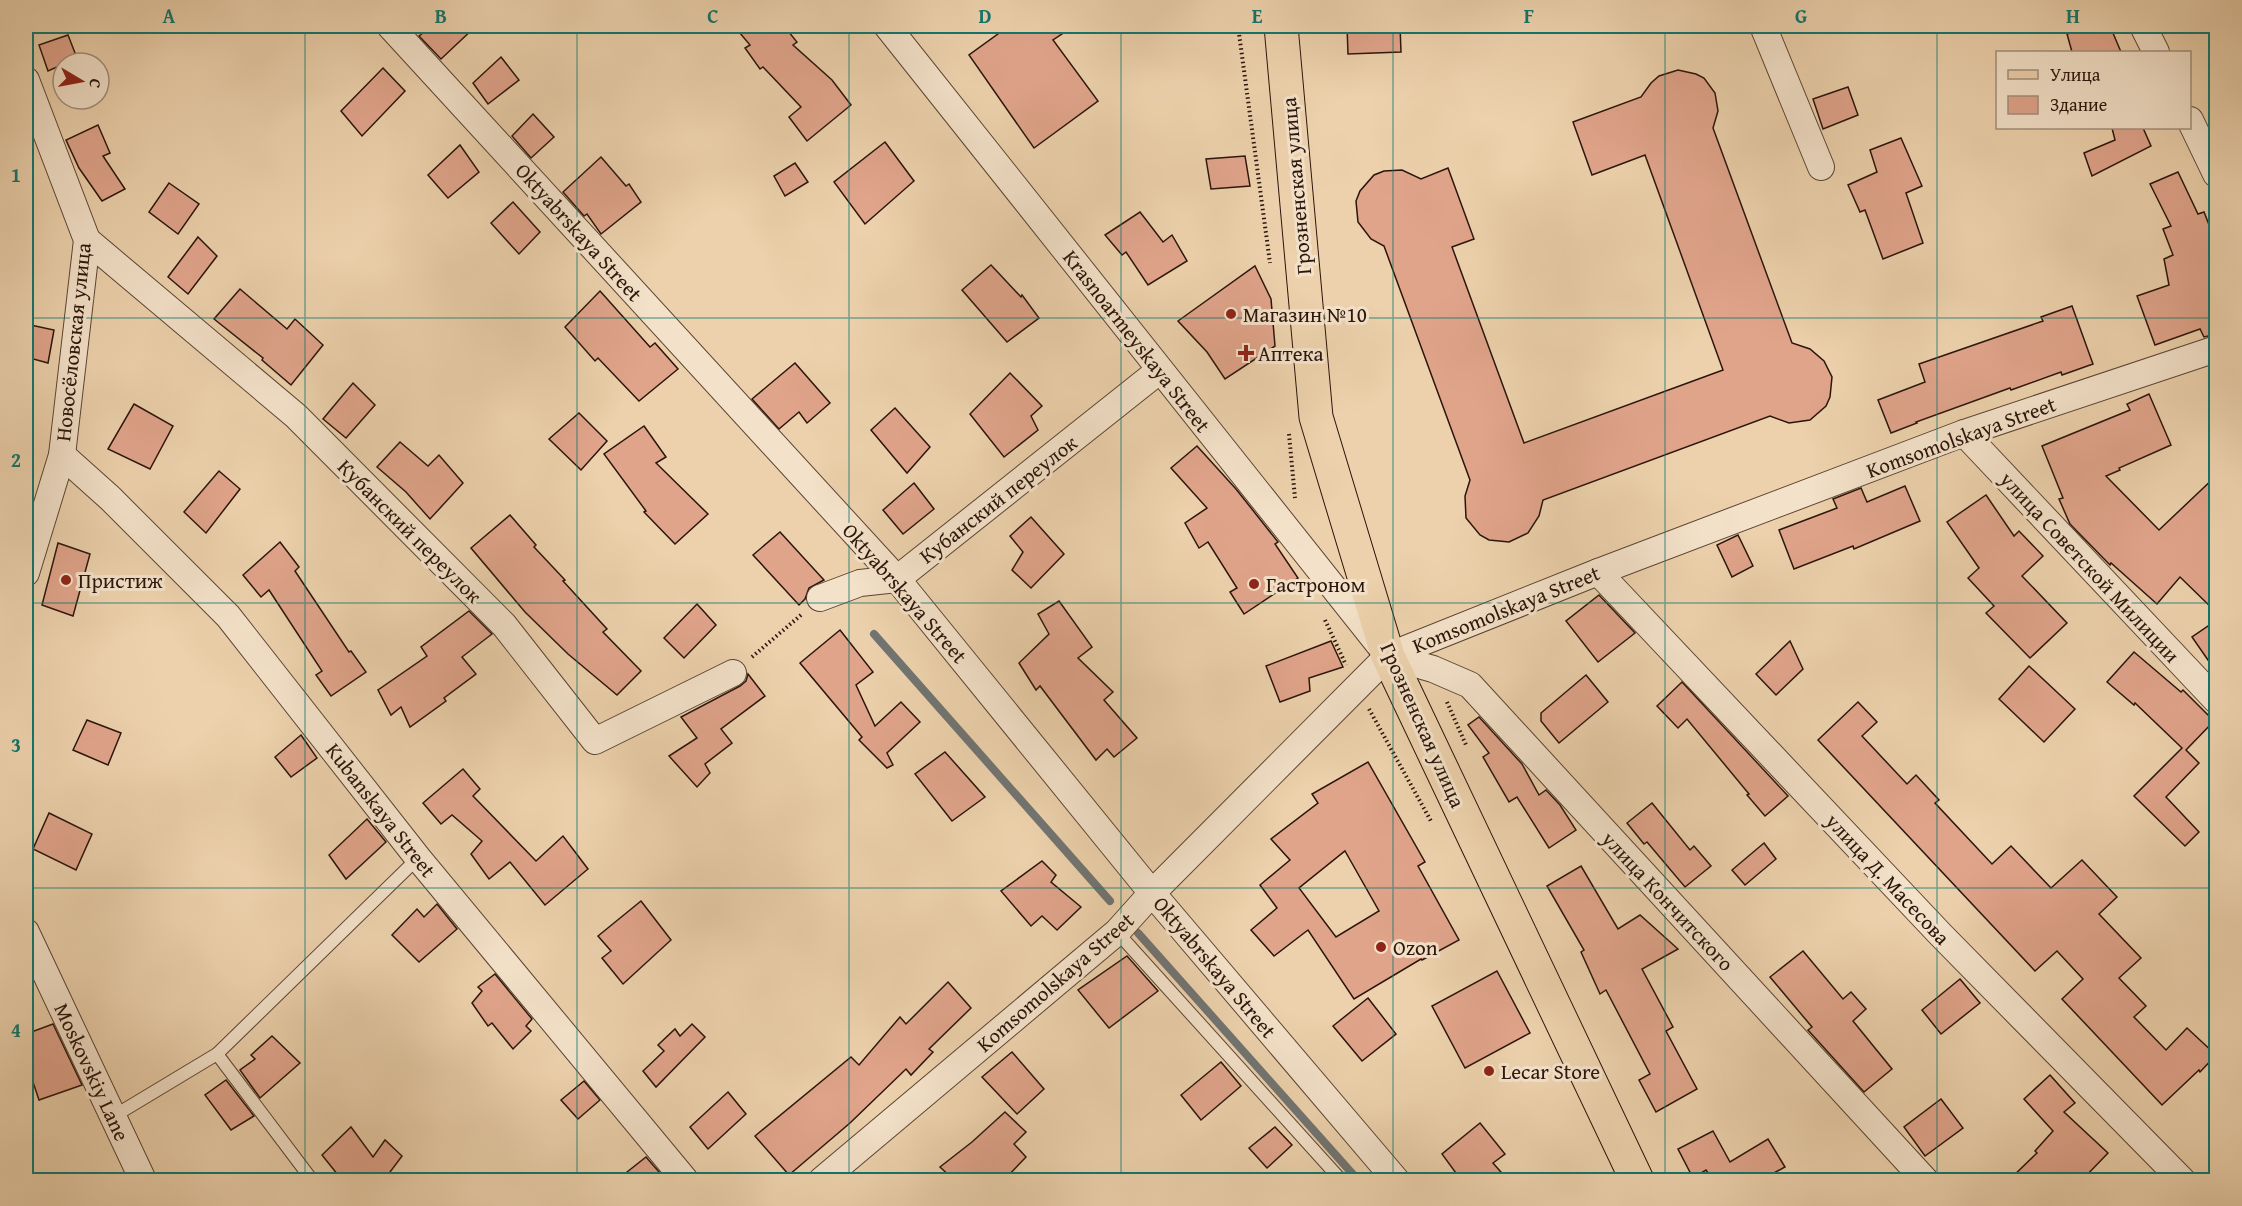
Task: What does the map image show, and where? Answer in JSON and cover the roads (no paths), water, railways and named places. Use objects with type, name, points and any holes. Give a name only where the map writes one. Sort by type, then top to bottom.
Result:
[{"type":"main road","name":"Грозненская улица","points":[[1281,26],[1316,417],[1388,656],[1637,1180]]},
{"type":"street","name":"Oktyabrskaya Street","points":[[390,26],[897,579],[1152,893],[1396,1180]]},
{"type":"street","name":"Krasnoarmeyskaya Street","points":[[887,26],[1388,656]]},
{"type":"street","points":[[1763,26],[1821,167]]},
{"type":"street","points":[[2143,26],[2156,51]]},
{"type":"street","name":"Новосёловская улица","points":[[26,80],[87,240],[62,455],[26,573]]},
{"type":"street","points":[[2191,122],[2217,174]]},
{"type":"street","name":"Кубанский переулок","points":[[87,240],[296,416],[504,626],[595,741],[733,673]]},
{"type":"street","name":"Komsomolskaya Street","points":[[822,1180],[1117,932],[1152,893],[1388,656],[1598,572],[1964,433],[2217,349]]},
{"type":"street","name":"Кубанский переулок","points":[[897,579],[1160,370]]},
{"type":"street","name":"улица Советской Милиции","points":[[1964,433],[2217,700]]},
{"type":"street","name":"Kubanskaya Street","points":[[62,455],[110,498],[228,616],[418,858],[685,1180]]},
{"type":"street","name":"улица Д. Масесова","points":[[1598,572],[1932,926],[2182,1180]]},
{"type":"street","points":[[820,598],[860,584],[897,579]]},
{"type":"street","name":"улица Кончитского","points":[[1388,656],[1433,669],[1470,685],[1925,1180]]},
{"type":"street","name":"Moskovskiy Lane","points":[[26,932],[144,1180]]},
{"type":"lane","points":[[114,1116],[217,1054],[418,858]]},
{"type":"lane","points":[[1117,932],[1341,1180]]},
{"type":"lane","points":[[217,1054],[312,1180]]},
{"type":"waterway","points":[[874,634],[1110,901]]},
{"type":"waterway","points":[[1138,933],[1358,1180]]},
{"type":"place","name":"Магазин №10","points":[[1231,314]]},
{"type":"place","name":"Аптека","points":[[1246,353]]},
{"type":"place","name":"Пристиж","points":[[66,580]]},
{"type":"place","name":"Гастроном","points":[[1254,584]]},
{"type":"place","name":"Ozon","points":[[1381,947]]},
{"type":"place","name":"Lecar Store","points":[[1489,1071]]}]
